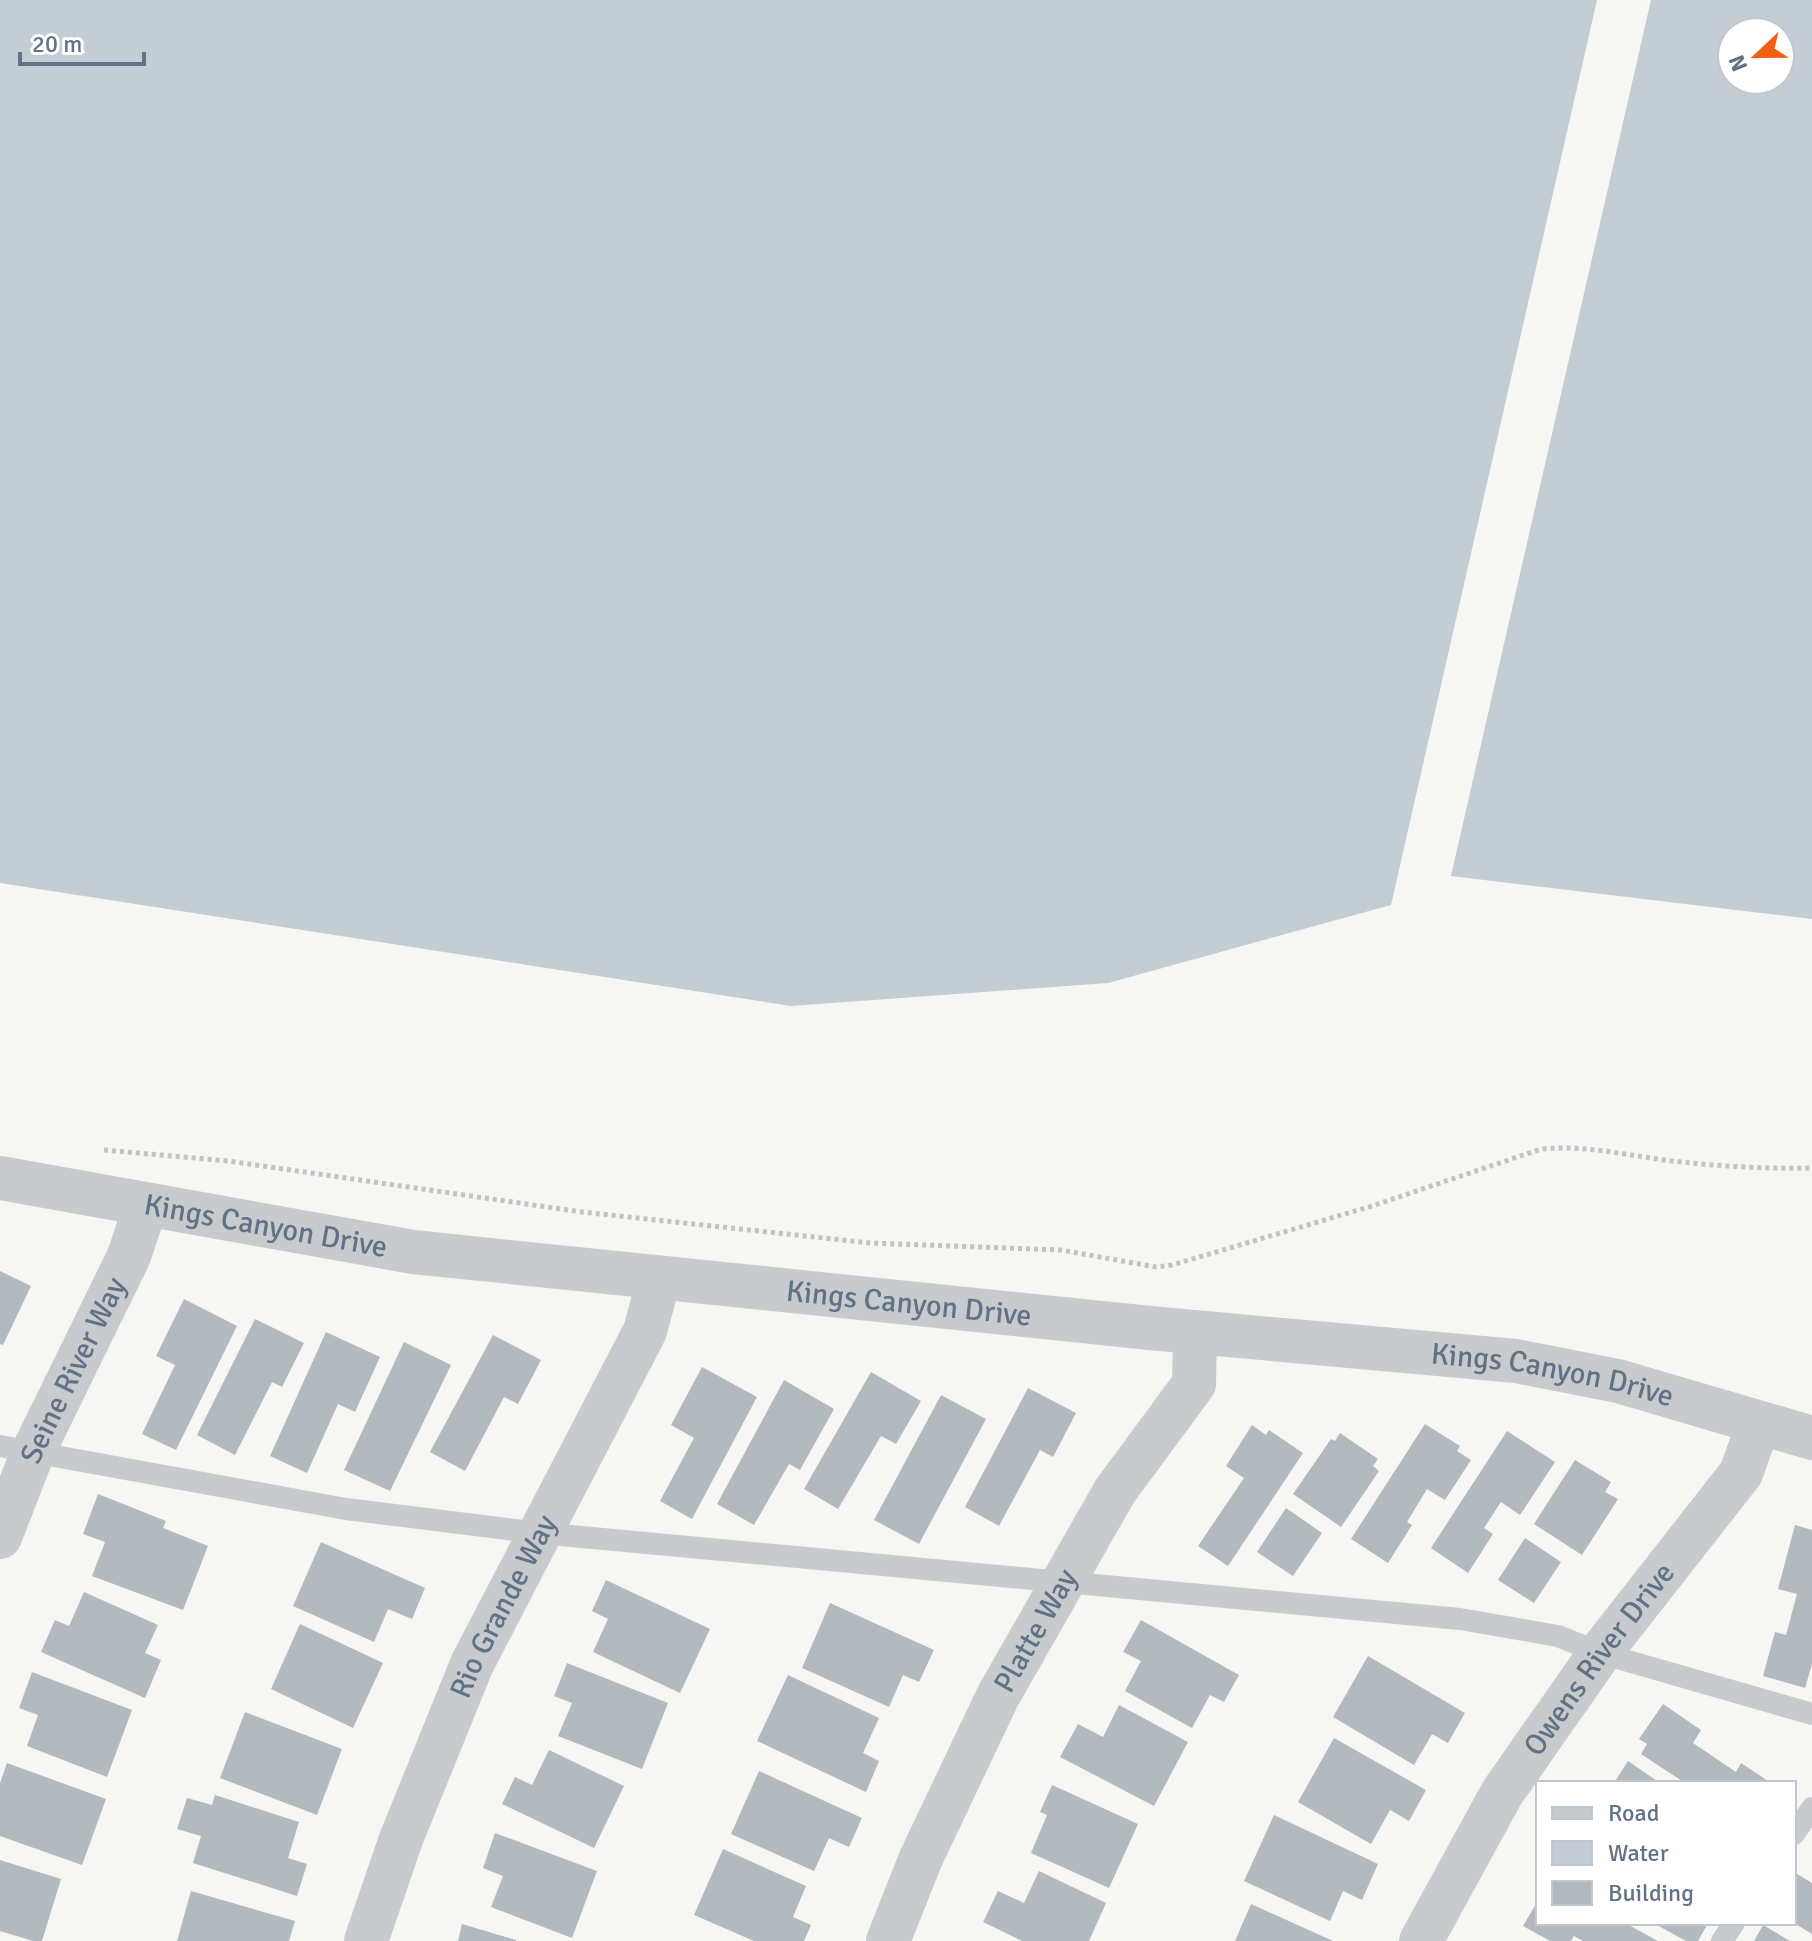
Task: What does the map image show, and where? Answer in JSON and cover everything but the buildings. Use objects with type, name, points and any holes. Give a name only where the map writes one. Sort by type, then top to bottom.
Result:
[{"type":"street","name":"Kings Canyon Drive","points":[[0,1178],[413,1252],[1195,1333],[1516,1361],[1618,1381],[1812,1438]]},
{"type":"street","name":"Seine River Way","points":[[0,1537],[16,1449],[129,1256],[146,1205]]},
{"type":"street","name":"Rio Grande Way","points":[[366,1941],[401,1839],[472,1664],[645,1331],[659,1279]]},
{"type":"street","name":"Platte Way","points":[[888,1941],[921,1858],[998,1696],[1115,1491],[1194,1384],[1195,1333]]},
{"type":"street","name":"Owens River Drive","points":[[1421,1941],[1502,1793],[1600,1653],[1741,1473],[1759,1423]]},
{"type":"lane","points":[[16,1449],[346,1509],[539,1533],[1460,1619],[1558,1636],[1600,1653],[1812,1714]]},
{"type":"lane","points":[[1796,1831],[1812,1808]]},
{"type":"path","points":[[94,1149],[228,1161],[597,1214],[870,1243],[1061,1250],[1156,1267],[1172,1265],[1372,1206],[1541,1149],[1570,1146],[1665,1160],[1760,1169],[1812,1168]]},
{"type":"water","points":[[0,0],[1597,0],[1391,905],[1108,983],[791,1006],[0,883]]},
{"type":"water","points":[[1651,0],[1812,0],[1812,919],[1451,876]]}]
